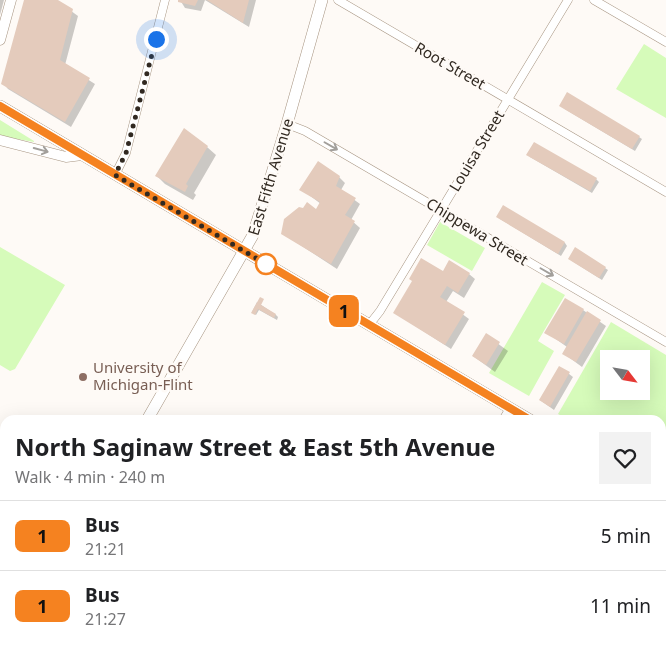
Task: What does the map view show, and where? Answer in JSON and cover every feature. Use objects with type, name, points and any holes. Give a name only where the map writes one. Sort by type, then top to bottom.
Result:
[{"type":"main road","name":"East Fifth Avenue","points":[[150,415],[245,252],[255,229],[288,124],[322,0]]},
{"type":"main road","points":[[0,106],[510,408],[518,415]]},
{"type":"street","points":[[0,40],[11,0]]},
{"type":"street","points":[[115,175],[126,153],[165,0]]},
{"type":"street","name":"Root Street","points":[[338,0],[666,192]]},
{"type":"street","name":"Louisa Street","points":[[369,326],[442,210],[568,0]]},
{"type":"street","points":[[594,0],[666,42]]},
{"type":"street","name":"Chippewa Street","points":[[288,124],[305,131],[442,210],[666,342]]},
{"type":"street","points":[[0,140],[66,157],[82,155]]},
{"type":"street","points":[[506,415],[510,408]]},
{"type":"green space","points":[[644,44],[666,58],[666,118],[616,89]]},
{"type":"green space","points":[[0,120],[34,141],[34,142],[0,136]]},
{"type":"green space","points":[[440,222],[485,248],[472,271],[427,245]]},
{"type":"green space","points":[[0,247],[65,285],[15,369],[10,371],[0,365]]},
{"type":"green space","points":[[542,282],[565,295],[538,341],[554,351],[529,396],[489,373]]},
{"type":"green space","points":[[611,322],[666,355],[666,415],[558,414]]},
{"type":"building","points":[[24,0],[58,0],[73,9],[60,60],[90,78],[65,122],[1,84]]},
{"type":"building","points":[[178,0],[198,0],[195,6],[178,2]]},
{"type":"building","points":[[207,0],[249,0],[243,23]]},
{"type":"building","points":[[567,92],[640,136],[632,149],[559,106]]},
{"type":"building","points":[[184,128],[208,146],[186,184],[188,186],[185,192],[155,176]]},
{"type":"building","points":[[534,142],[597,178],[590,191],[526,155]]},
{"type":"building","points":[[318,161],[340,176],[336,186],[356,198],[345,215],[355,221],[331,264],[281,234],[284,219],[299,207],[303,208],[307,202],[316,209],[320,202],[299,190]]},
{"type":"building","points":[[503,205],[565,242],[558,254],[496,217]]},
{"type":"building","points":[[575,247],[606,267],[599,278],[568,259]]},
{"type":"building","points":[[421,258],[443,271],[449,260],[470,273],[458,293],[447,286],[440,297],[465,312],[445,345],[393,313],[412,281],[409,279]]},
{"type":"building","points":[[260,297],[264,299],[261,305],[276,314],[274,318],[258,309],[255,315],[251,313]]},
{"type":"building","points":[[565,298],[584,309],[564,344],[544,333]]},
{"type":"building","points":[[587,311],[601,320],[576,362],[562,354]]},
{"type":"building","points":[[486,333],[500,342],[486,365],[472,356]]},
{"type":"building","points":[[559,366],[570,372],[550,407],[539,400]]},
{"type":"bus line","name":"1","points":[[0,106],[521,415]]},
{"type":"place","name":"University of Michigan-Flint","points":[[83,377]]},
{"type":"route","points":[[156,39],[126,153],[115,175],[266,264]]}]
